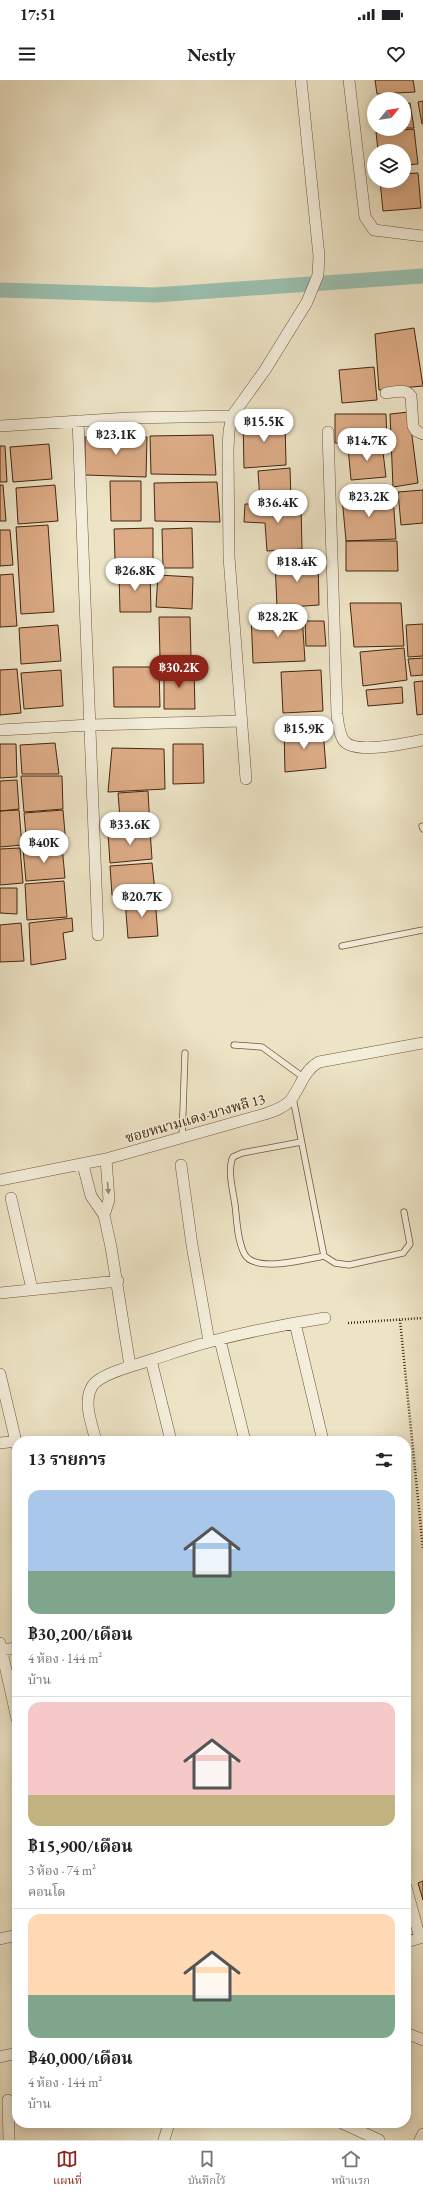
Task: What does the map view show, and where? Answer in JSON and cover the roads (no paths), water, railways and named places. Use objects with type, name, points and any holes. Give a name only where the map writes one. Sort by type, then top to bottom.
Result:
[{"type":"street","points":[[246,779],[229,557],[228,449],[232,416],[265,370],[307,302],[318,275],[319,256],[301,80]]},
{"type":"street","points":[[349,80],[365,217],[374,230],[423,236]]},
{"type":"street","points":[[386,394],[406,391],[412,396],[413,426],[416,431],[423,434]]},
{"type":"street","points":[[0,426],[78,421],[232,416]]},
{"type":"street","points":[[78,421],[98,935]]},
{"type":"street","points":[[328,432],[337,714],[340,731],[345,742],[353,746],[373,747],[423,740]]},
{"type":"street","points":[[0,730],[90,725],[242,721]]},
{"type":"street","name":"ซอยหนามแดง-บางพลี 13","points":[[0,1180],[83,1165],[182,1139],[279,1109],[290,1101],[302,1077],[311,1066],[319,1062],[423,1043]]},
{"type":"street","points":[[104,1215],[109,1200],[106,1159]]},
{"type":"street","points":[[83,1165],[91,1196],[104,1215],[118,1281],[130,1366]]},
{"type":"street","points":[[181,1165],[192,1245],[214,1341],[242,1436]]},
{"type":"street","points":[[12,1198],[32,1289]]},
{"type":"street","points":[[0,1293],[118,1281]]},
{"type":"street","points":[[95,1436],[88,1409],[88,1394],[94,1384],[102,1378],[130,1366],[214,1341],[325,1318]]},
{"type":"street","points":[[295,1323],[322,1436]]},
{"type":"street","points":[[151,1360],[170,1436]]},
{"type":"street","points":[[0,1374],[14,1436]]},
{"type":"street","points":[[0,1443],[12,1444]]},
{"type":"street","points":[[12,1648],[0,1648],[12,1698]]},
{"type":"street","points":[[411,1904],[421,1938],[411,1941]]},
{"type":"street","points":[[0,1940],[12,1936]]},
{"type":"street","points":[[411,2034],[423,2040]]},
{"type":"street","points":[[0,2057],[12,2054]]},
{"type":"street","points":[[8,2100],[9,2140]]},
{"type":"street","points":[[164,2140],[168,2128]]},
{"type":"street","points":[[353,2128],[379,2140]]},
{"type":"street","points":[[420,2140],[423,2134]]},
{"type":"lane","points":[[342,946],[423,930]]},
{"type":"lane","points":[[234,1045],[262,1047],[302,1077]]},
{"type":"lane","points":[[182,1139],[185,1053]]},
{"type":"lane","points":[[292,1096],[324,1256]]},
{"type":"lane","points":[[302,1142],[242,1153],[234,1157],[230,1169],[240,1242],[244,1254],[249,1260],[266,1265],[324,1256],[336,1263],[349,1265],[403,1253],[410,1244],[404,1212]]},
{"type":"waterway","points":[[0,290],[155,295],[423,276]]}]
